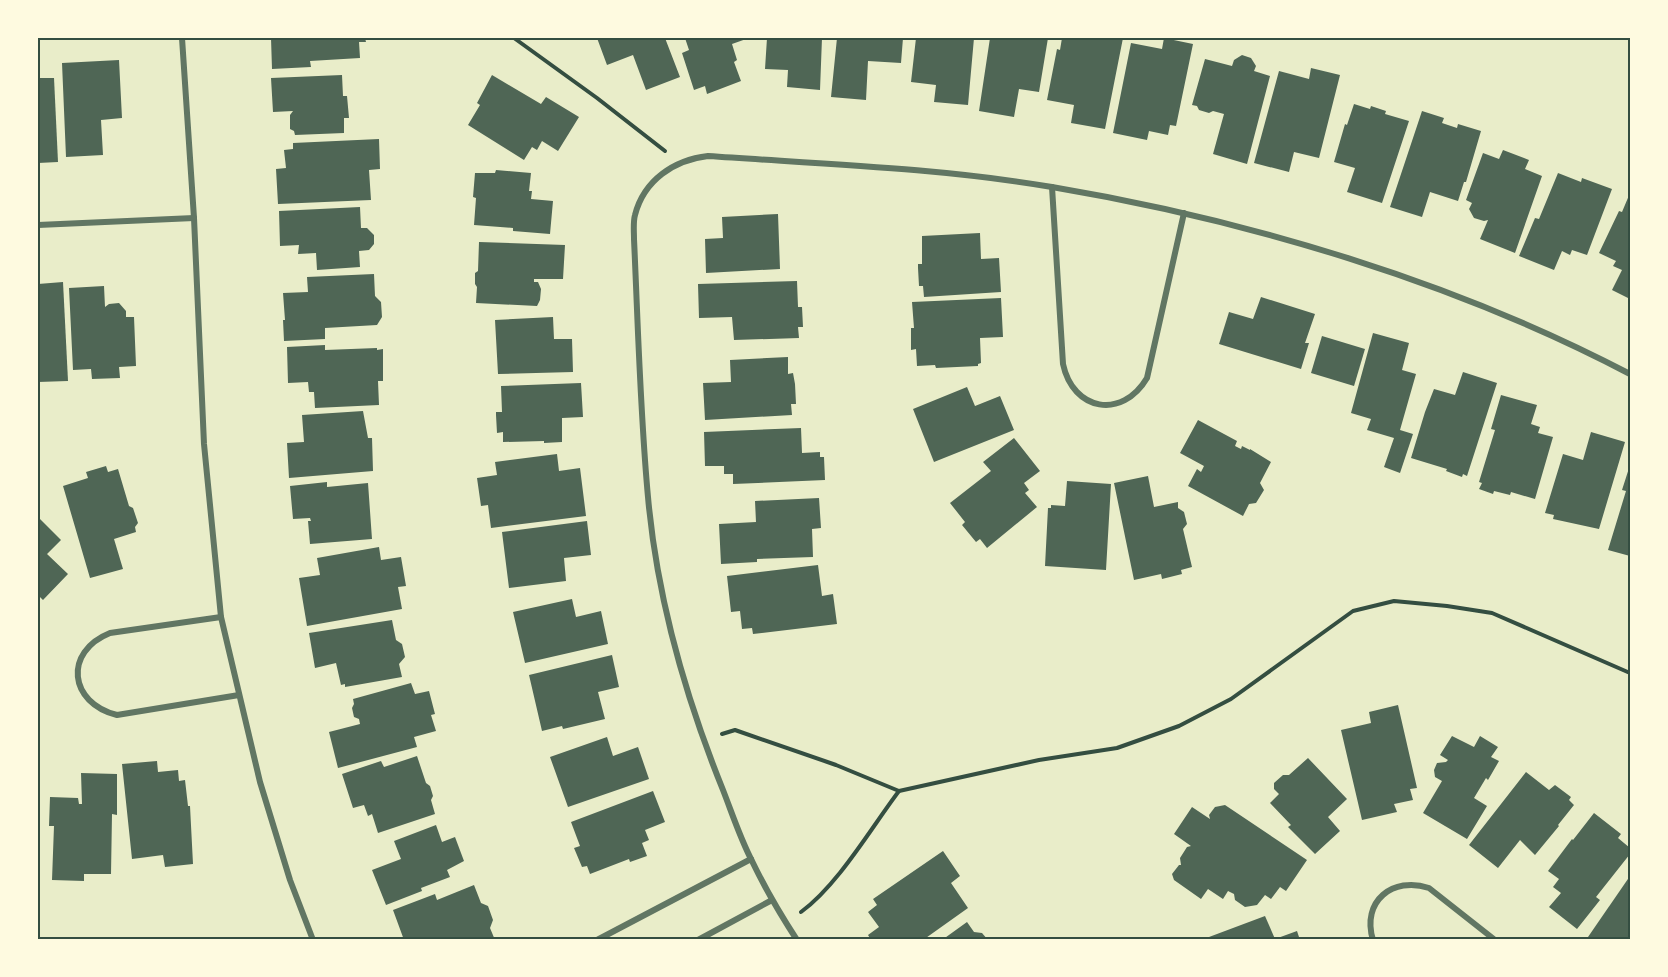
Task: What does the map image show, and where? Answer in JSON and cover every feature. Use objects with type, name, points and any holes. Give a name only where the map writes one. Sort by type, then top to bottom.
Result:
[{"type":"street","points":[[182,38],[194,218],[204,444],[220,617],[260,782],[290,880],[313,939]]},
{"type":"street","points":[[797,939],[750,859],[703,740],[670,627],[655,549],[648,497],[634,217],[645,193],[662,173],[680,162],[708,156],[944,173],[1052,187],[1184,213],[1314,246],[1414,282],[1539,330],[1630,374]]},
{"type":"street","points":[[1052,187],[1063,364],[1072,388],[1092,403],[1105,405],[1124,401],[1140,389],[1147,378],[1184,213]]},
{"type":"street","points":[[38,225],[194,218]]},
{"type":"street","points":[[220,617],[110,633],[89,645],[82,655],[78,679],[82,692],[91,704],[103,712],[117,715],[239,695]]},
{"type":"street","points":[[597,939],[750,859]]},
{"type":"street","points":[[1372,939],[1370,918],[1374,906],[1382,896],[1392,888],[1404,884],[1417,884],[1429,888],[1495,939]]},
{"type":"street","points":[[698,939],[772,900]]},
{"type":"path","points":[[514,38],[680,162]]},
{"type":"path","points":[[703,740],[735,730],[836,765],[899,791],[1039,760],[1117,748],[1179,726],[1231,699],[1353,611],[1394,602],[1447,606],[1492,613],[1630,673]]},
{"type":"path","points":[[786,922],[808,906],[839,873],[899,791]]},
{"type":"building","points":[[271,38],[365,38],[366,42],[359,42],[360,58],[310,61],[311,67],[272,69]]},
{"type":"building","points":[[597,38],[665,38],[680,77],[646,90],[633,55],[607,65]]},
{"type":"building","points":[[685,38],[749,38],[732,44],[737,60],[734,62],[741,81],[707,94],[705,86],[694,90],[682,53],[689,50]]},
{"type":"building","points":[[767,38],[822,38],[820,90],[787,87],[788,70],[765,69]]},
{"type":"building","points":[[837,38],[903,38],[901,63],[868,61],[866,100],[831,97]]},
{"type":"building","points":[[916,38],[974,38],[968,105],[934,102],[936,85],[911,82]]},
{"type":"building","points":[[990,38],[1048,38],[1039,92],[1019,89],[1014,117],[979,111]]},
{"type":"building","points":[[1062,38],[1123,38],[1105,129],[1071,123],[1074,105],[1047,100],[1057,49],[1060,50]]},
{"type":"building","points":[[1164,38],[1193,44],[1176,126],[1170,125],[1168,135],[1149,131],[1147,140],[1113,133],[1131,43],[1162,49]]},
{"type":"building","points":[[1242,55],[1251,58],[1256,66],[1254,71],[1270,76],[1247,164],[1213,154],[1224,114],[1213,111],[1209,113],[1192,105],[1205,59],[1232,66],[1234,60]]},
{"type":"building","points":[[119,60],[122,118],[101,120],[103,155],[66,157],[62,63]]},
{"type":"building","points":[[1311,68],[1340,75],[1319,158],[1294,152],[1289,172],[1254,163],[1279,71],[1309,79]]},
{"type":"building","points":[[342,75],[343,96],[347,96],[349,118],[344,118],[344,133],[295,135],[290,129],[290,115],[293,111],[273,112],[271,78]]},
{"type":"building","points":[[492,75],[541,104],[546,97],[579,117],[558,151],[542,141],[537,150],[532,147],[524,160],[468,125],[480,105],[477,103]]},
{"type":"building","points":[[38,78],[54,78],[58,162],[38,163]]},
{"type":"building","points":[[1354,104],[1370,109],[1371,106],[1386,111],[1385,114],[1409,121],[1382,203],[1347,192],[1355,168],[1334,162],[1345,124],[1347,125]]},
{"type":"building","points":[[1422,111],[1444,118],[1442,123],[1457,128],[1458,124],[1481,131],[1458,201],[1430,192],[1422,217],[1390,207]]},
{"type":"building","points":[[379,139],[380,169],[369,170],[371,200],[278,204],[276,169],[286,168],[284,150],[293,149],[293,143]]},
{"type":"building","points":[[1503,150],[1529,160],[1525,169],[1542,176],[1515,253],[1480,239],[1488,220],[1474,218],[1469,209],[1472,203],[1466,200],[1483,153],[1499,159]]},
{"type":"building","points":[[496,170],[531,173],[529,191],[532,191],[531,199],[553,201],[550,234],[474,225],[475,173],[495,173]]},
{"type":"building","points":[[1558,173],[1581,182],[1582,178],[1612,189],[1587,255],[1572,250],[1570,255],[1562,251],[1554,270],[1519,256],[1535,218],[1539,219]]},
{"type":"building","points":[[1630,193],[1630,299],[1612,290],[1622,270],[1613,266],[1616,261],[1599,253]]},
{"type":"building","points":[[360,207],[361,228],[367,228],[374,235],[374,244],[369,250],[359,251],[360,267],[317,270],[316,253],[298,254],[299,245],[280,246],[279,211]]},
{"type":"building","points":[[778,214],[780,269],[706,273],[705,239],[723,238],[722,217]]},
{"type":"building","points":[[980,233],[981,259],[999,258],[1001,292],[924,297],[923,286],[919,286],[918,268],[918,264],[922,264],[922,236]]},
{"type":"building","points":[[479,242],[565,245],[563,279],[534,279],[541,289],[537,306],[476,303],[475,273],[478,271]]},
{"type":"building","points":[[374,274],[375,296],[381,302],[382,317],[377,325],[325,328],[325,339],[284,341],[283,293],[308,292],[307,277]]},
{"type":"building","points":[[797,281],[798,307],[802,307],[803,327],[798,327],[799,338],[734,340],[732,317],[699,318],[698,284]]},
{"type":"building","points":[[63,282],[68,381],[38,382],[38,284]]},
{"type":"building","points":[[104,286],[105,307],[119,303],[126,311],[126,317],[134,317],[136,366],[119,367],[120,378],[92,379],[91,369],[73,370],[69,288]]},
{"type":"building","points":[[1261,297],[1315,314],[1305,343],[1309,343],[1301,369],[1219,344],[1229,312],[1253,319]]},
{"type":"building","points":[[1001,298],[1003,337],[980,338],[981,363],[978,366],[936,368],[935,365],[917,366],[916,349],[911,350],[911,328],[914,328],[912,302]]},
{"type":"building","points":[[553,317],[554,339],[572,339],[573,372],[498,374],[495,320]]},
{"type":"building","points":[[1373,333],[1409,343],[1402,370],[1416,374],[1400,430],[1413,434],[1400,473],[1384,467],[1394,438],[1367,430],[1371,419],[1351,413]]},
{"type":"building","points":[[1322,336],[1365,349],[1354,386],[1311,373]]},
{"type":"building","points":[[325,345],[325,350],[383,349],[383,381],[378,381],[379,405],[315,408],[314,392],[309,392],[308,382],[288,383],[287,347]]},
{"type":"building","points":[[788,357],[788,374],[793,373],[795,384],[796,404],[791,404],[792,415],[705,420],[703,383],[731,382],[730,360]]},
{"type":"building","points":[[1463,372],[1497,383],[1467,476],[1463,474],[1462,477],[1446,471],[1447,469],[1411,458],[1434,389],[1455,395]]},
{"type":"building","points":[[581,383],[583,417],[562,418],[562,442],[503,442],[503,432],[497,433],[496,415],[496,412],[502,412],[501,386]]},
{"type":"building","points":[[967,387],[975,406],[1000,396],[1014,430],[934,462],[913,409]]},
{"type":"building","points":[[1501,395],[1537,405],[1531,424],[1540,427],[1538,433],[1553,437],[1535,499],[1511,492],[1510,495],[1494,491],[1493,494],[1479,489],[1482,483],[1479,482],[1495,430],[1491,429]]},
{"type":"building","points":[[363,411],[368,438],[372,438],[373,471],[289,478],[287,443],[304,442],[302,415]]},
{"type":"building","points":[[1198,420],[1237,441],[1235,446],[1250,449],[1271,462],[1260,483],[1264,490],[1256,503],[1249,504],[1243,516],[1188,486],[1197,469],[1201,472],[1204,466],[1180,453]]},
{"type":"building","points":[[801,428],[802,453],[820,452],[820,457],[824,457],[825,480],[733,484],[733,474],[724,474],[724,466],[705,466],[704,432]]},
{"type":"building","points":[[1591,432],[1625,442],[1599,529],[1553,519],[1554,515],[1545,513],[1563,454],[1583,460]]},
{"type":"building","points":[[1014,438],[1040,471],[1024,483],[1029,490],[1025,493],[1037,507],[987,548],[980,539],[976,542],[962,525],[965,522],[950,503],[991,471],[983,462]]},
{"type":"building","points":[[557,454],[559,471],[580,468],[586,516],[491,528],[488,505],[481,506],[477,478],[497,475],[495,462]]},
{"type":"building","points":[[1630,465],[1630,556],[1608,550],[1626,491],[1622,490]]},
{"type":"building","points":[[106,466],[108,472],[118,469],[129,506],[133,508],[138,523],[135,527],[136,532],[114,539],[123,569],[90,578],[63,486],[88,478],[86,472]]},
{"type":"building","points":[[1148,476],[1154,507],[1178,502],[1178,508],[1184,512],[1187,524],[1183,529],[1192,567],[1181,570],[1182,574],[1162,579],[1161,574],[1134,580],[1114,483]]},
{"type":"building","points":[[1067,481],[1111,484],[1106,570],[1045,566],[1048,508],[1051,508],[1051,505],[1065,506]]},
{"type":"building","points":[[327,482],[327,487],[368,483],[372,539],[310,544],[308,521],[311,521],[310,518],[293,519],[290,486]]},
{"type":"building","points":[[819,498],[821,528],[812,529],[813,557],[757,559],[757,562],[721,564],[719,524],[756,522],[755,501]]},
{"type":"building","points":[[38,517],[61,540],[47,554],[68,574],[43,600],[38,595]]},
{"type":"building","points":[[587,521],[591,555],[564,558],[566,581],[509,588],[502,532]]},
{"type":"building","points":[[379,547],[381,560],[401,557],[406,586],[398,587],[402,609],[307,626],[299,578],[320,575],[317,558]]},
{"type":"building","points":[[818,565],[822,596],[833,594],[837,624],[753,634],[752,628],[742,629],[740,611],[731,612],[727,576]]},
{"type":"building","points":[[572,599],[576,617],[601,611],[608,644],[525,663],[513,612]]},
{"type":"building","points":[[392,620],[396,640],[402,644],[405,657],[399,664],[402,677],[345,687],[345,684],[341,685],[336,663],[315,668],[309,633]]},
{"type":"building","points":[[612,655],[619,687],[598,692],[605,719],[563,729],[562,726],[542,731],[529,675]]},
{"type":"building","points":[[411,683],[415,694],[429,691],[435,714],[431,715],[436,731],[414,737],[417,747],[338,768],[329,732],[360,724],[359,719],[354,717],[353,699]]},
{"type":"building","points":[[1398,705],[1417,788],[1410,789],[1413,800],[1394,804],[1397,812],[1362,820],[1341,730],[1371,723],[1369,712]]},
{"type":"building","points":[[1452,736],[1474,747],[1480,736],[1498,747],[1491,757],[1499,761],[1474,798],[1487,806],[1467,839],[1423,813],[1442,781],[1435,777],[1434,770],[1437,763],[1448,760],[1440,755]]},
{"type":"building","points":[[607,737],[613,756],[638,747],[649,779],[568,807],[550,757]]},
{"type":"building","points":[[417,756],[426,783],[430,786],[435,814],[378,833],[372,814],[368,816],[364,805],[353,808],[342,774],[381,761],[384,767]]},
{"type":"building","points":[[1308,758],[1347,799],[1328,817],[1340,831],[1315,854],[1288,827],[1291,825],[1270,803],[1279,794],[1274,789],[1274,783],[1283,775],[1289,775]]},
{"type":"building","points":[[157,761],[158,772],[178,770],[179,781],[185,780],[188,806],[190,806],[193,864],[165,867],[163,855],[132,859],[122,764]]},
{"type":"building","points":[[1526,772],[1549,790],[1555,785],[1571,797],[1569,800],[1574,805],[1535,855],[1520,840],[1498,868],[1469,845]]},
{"type":"building","points":[[81,773],[117,774],[117,815],[112,814],[111,874],[84,874],[84,881],[52,880],[54,826],[49,826],[50,797],[78,798],[79,804],[82,804]]},
{"type":"building","points":[[653,791],[665,822],[645,830],[649,840],[642,843],[647,856],[630,862],[629,859],[590,874],[587,866],[582,867],[574,848],[580,846],[571,822]]},
{"type":"building","points":[[1225,805],[1307,860],[1286,891],[1280,887],[1271,899],[1265,895],[1257,905],[1245,907],[1235,900],[1234,894],[1228,891],[1223,899],[1208,889],[1201,899],[1174,880],[1172,874],[1181,865],[1180,858],[1187,847],[1191,846],[1174,834],[1192,807],[1210,819],[1209,815],[1215,807]]},
{"type":"building","points":[[1594,813],[1621,834],[1618,838],[1630,848],[1630,854],[1596,897],[1600,900],[1577,929],[1549,907],[1561,893],[1553,887],[1559,879],[1548,871]]},
{"type":"building","points":[[436,825],[442,842],[455,837],[464,861],[447,870],[450,877],[386,905],[372,870],[401,859],[394,841]]},
{"type":"building","points":[[943,851],[960,876],[951,883],[968,908],[923,940],[871,940],[868,935],[879,927],[868,912],[877,905],[873,899]]},
{"type":"building","points":[[1630,876],[1629,940],[1592,940],[1588,937]]},
{"type":"building","points":[[474,885],[481,903],[488,906],[493,920],[490,928],[495,940],[428,940],[427,937],[421,940],[404,940],[393,910],[435,894],[437,900]]},
{"type":"building","points":[[1265,916],[1275,939],[1297,931],[1300,940],[1210,940],[1209,937]]},
{"type":"building","points":[[967,922],[974,932],[982,933],[988,940],[942,940]]}]
